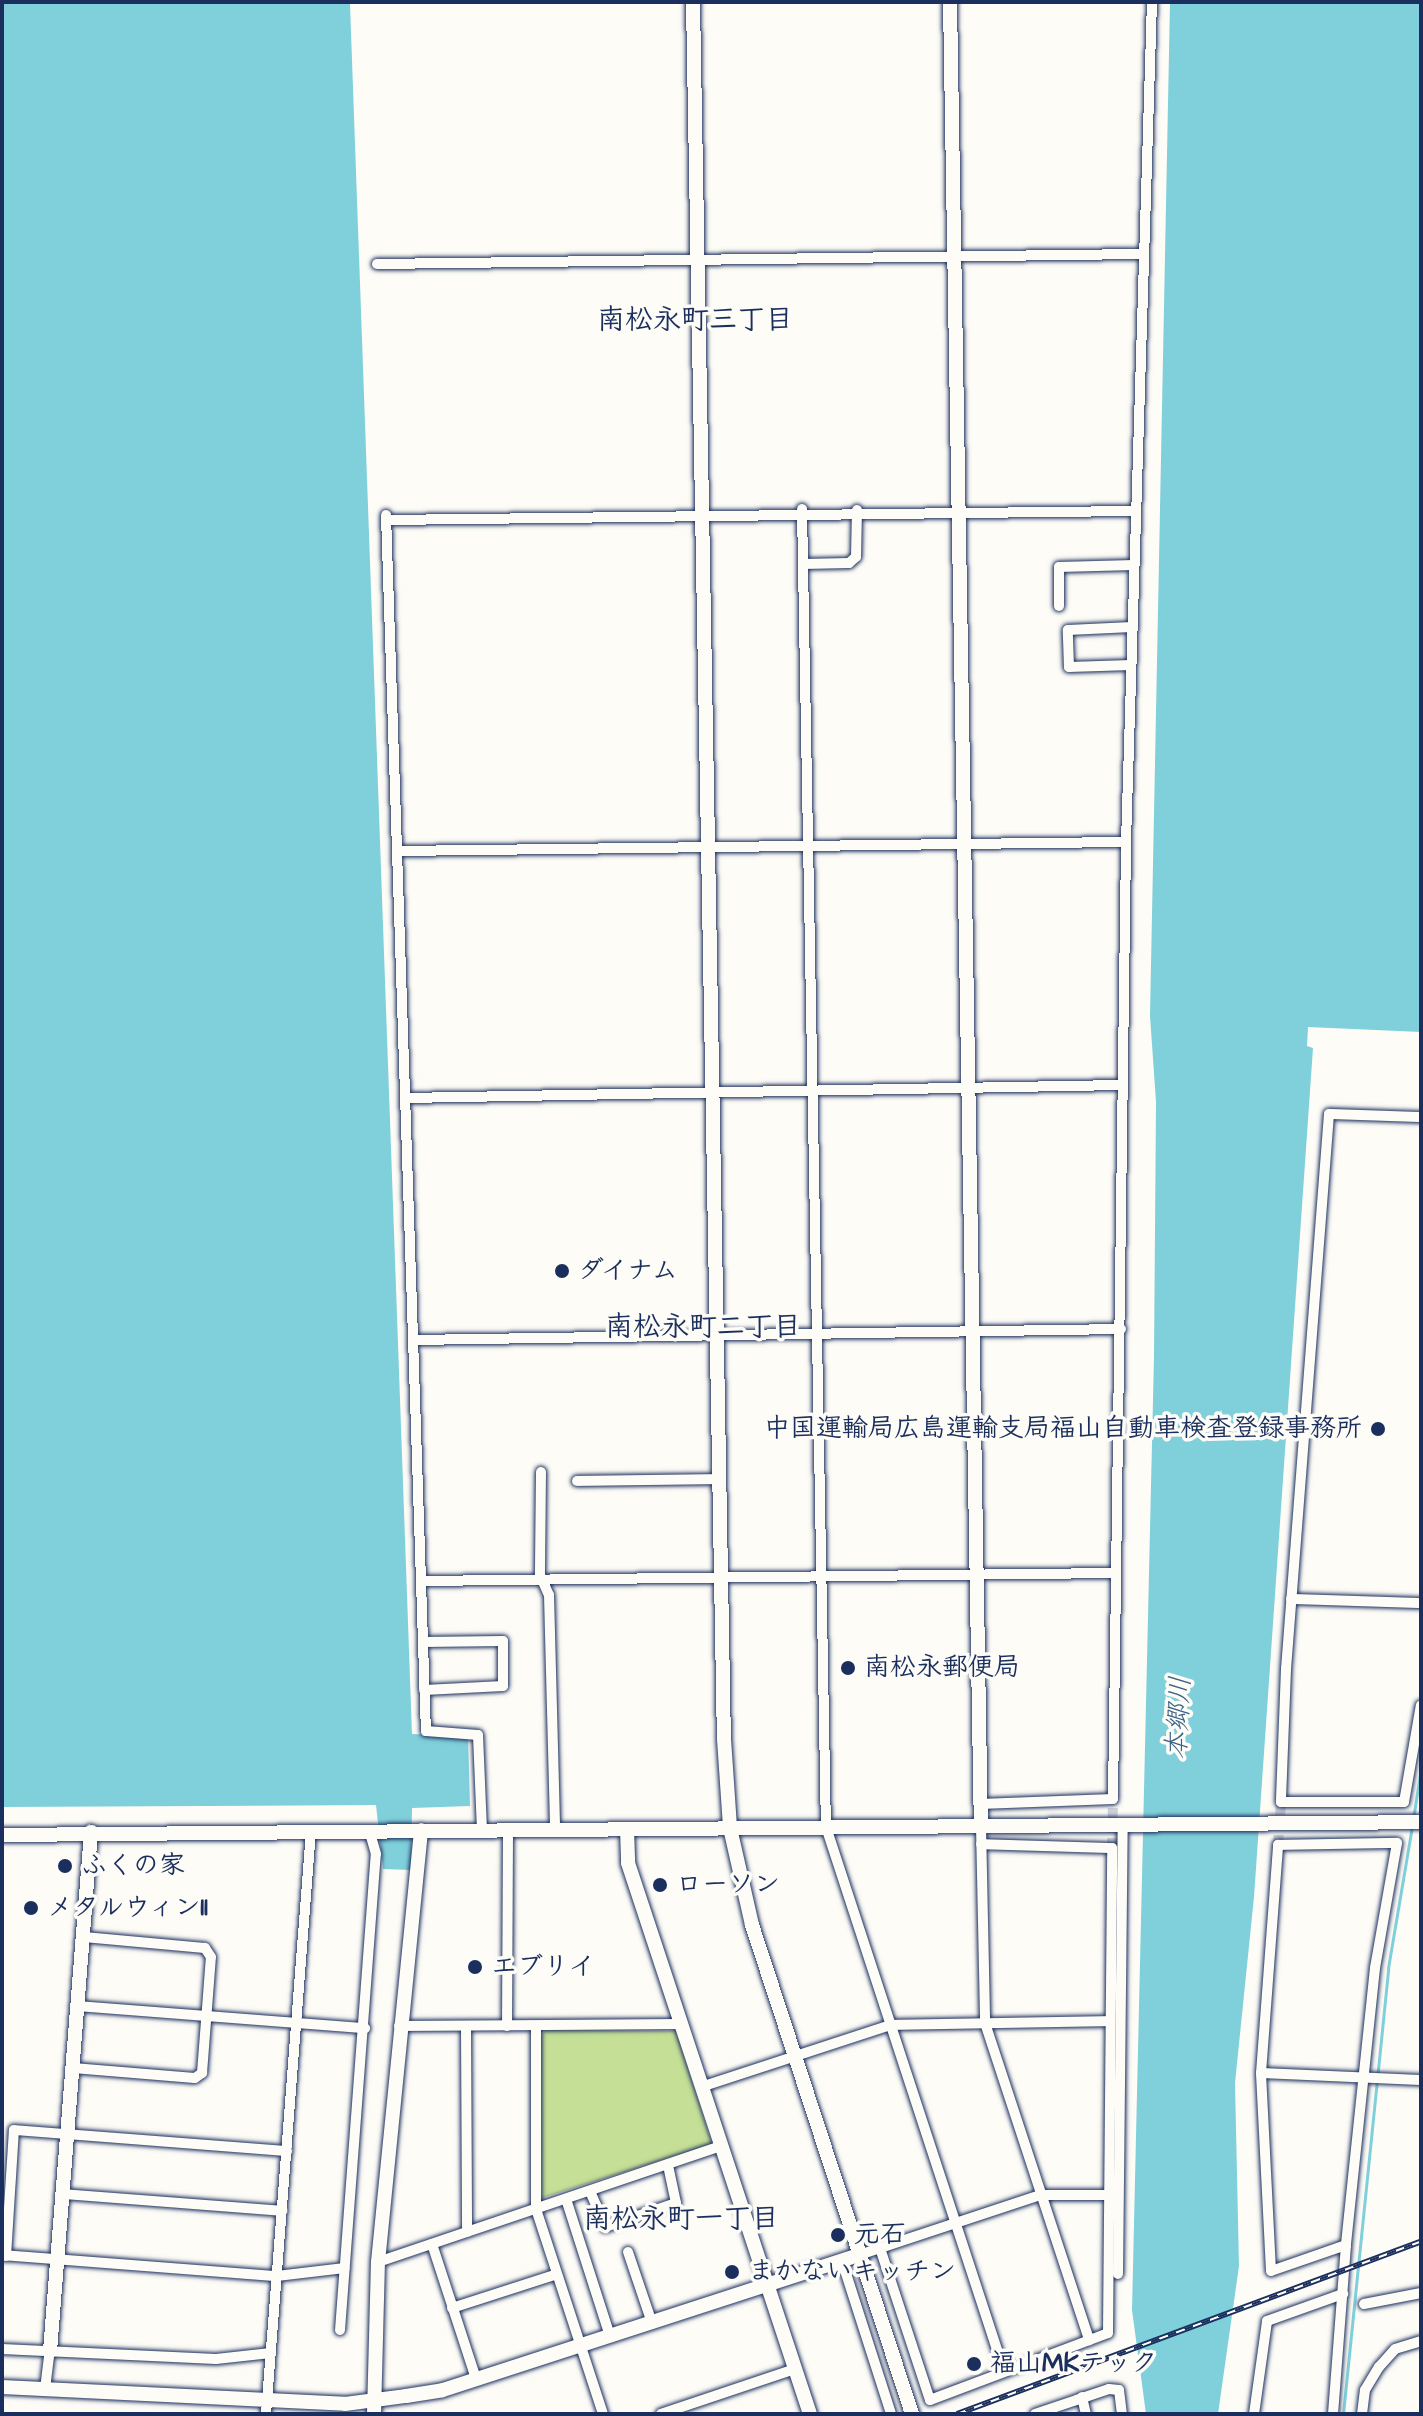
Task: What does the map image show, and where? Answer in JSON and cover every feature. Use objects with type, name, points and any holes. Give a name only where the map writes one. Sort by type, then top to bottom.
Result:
[{"type":"street","points":[[693,2],[721,1579],[730,1828],[752,1925],[912,2414]]},
{"type":"street","points":[[950,2],[985,2023],[1089,2340]]},
{"type":"street","points":[[980,1804],[1113,1799],[1126,842],[1141,254],[1152,2]]},
{"type":"street","points":[[377,264],[955,252],[1141,254]]},
{"type":"street","points":[[482,1830],[478,1735],[426,1731],[386,517],[702,518],[857,511],[957,514],[1135,511]]},
{"type":"street","points":[[803,564],[849,563],[856,557],[857,511]]},
{"type":"street","points":[[802,512],[826,1827],[1004,2371]]},
{"type":"street","points":[[1059,606],[1059,567],[1134,565]]},
{"type":"street","points":[[1131,665],[1069,667],[1068,630],[1132,627]]},
{"type":"street","points":[[397,851],[1126,842]]},
{"type":"street","points":[[405,1098],[1123,1085]]},
{"type":"street","points":[[1421,1117],[1329,1114],[1291,1599],[1281,1802],[1404,1802],[1421,1705]]},
{"type":"street","points":[[413,1340],[1121,1329]]},
{"type":"street","points":[[541,1472],[540,1575],[545,1583],[555,1830]]},
{"type":"street","points":[[577,1481],[719,1479]]},
{"type":"street","points":[[421,1581],[545,1583],[1116,1573]]},
{"type":"street","points":[[1291,1599],[1421,1603]]},
{"type":"street","points":[[423,1642],[503,1641],[503,1686],[424,1690]]},
{"type":"street","points":[[2,1835],[1421,1822]]},
{"type":"street","points":[[1118,2274],[1125,1825]]},
{"type":"street","points":[[627,1829],[628,1863],[810,2414]]},
{"type":"street","points":[[340,2330],[365,2028],[376,1854],[373,1830]]},
{"type":"street","points":[[374,2407],[378,2262],[417,1830]]},
{"type":"street","points":[[507,2026],[508,1830]]},
{"type":"street","points":[[266,2407],[311,1831]]},
{"type":"street","points":[[45,2389],[91,1832]]},
{"type":"street","points":[[1333,2414],[1346,2245],[1375,1968],[1397,1843],[1278,1845],[1266,1953],[1261,2073],[1261,2162],[1271,2271],[1346,2245]]},
{"type":"street","points":[[880,2248],[930,2400],[1108,2333],[1112,1848],[981,1844]]},
{"type":"street","points":[[73,2068],[195,2078],[202,2073],[207,2015],[211,1957],[205,1948],[83,1937]]},
{"type":"street","points":[[77,2006],[365,2028]]},
{"type":"street","points":[[701,2087],[891,2025],[1110,2021]]},
{"type":"street","points":[[399,2026],[679,2024]]},
{"type":"street","points":[[466,2026],[467,2232]]},
{"type":"street","points":[[536,2026],[536,2209],[603,2414]]},
{"type":"street","points":[[1261,2073],[1421,2080]]},
{"type":"street","points":[[287,2151],[14,2130],[4,2256],[277,2276],[345,2268]]},
{"type":"street","points":[[378,2262],[721,2146]]},
{"type":"street","points":[[590,2191],[605,2227],[676,2203],[668,2165]]},
{"type":"street","points":[[63,2194],[282,2211]]},
{"type":"street","points":[[2,2387],[266,2407],[374,2407],[581,2346],[1040,2195],[1109,2195]]},
{"type":"street","points":[[566,2199],[610,2336]]},
{"type":"street","points":[[432,2244],[476,2379]]},
{"type":"street","points":[[628,2252],[652,2323]]},
{"type":"street","points":[[842,2261],[891,2414]]},
{"type":"street","points":[[452,2308],[557,2274]]},
{"type":"street","points":[[1364,2304],[1421,2293]]},
{"type":"street","points":[[1254,2414],[1267,2321],[1343,2294]]},
{"type":"street","points":[[1362,2414],[1365,2390],[1379,2367],[1395,2349],[1421,2341]]},
{"type":"street","points":[[2,2349],[216,2359],[271,2353]]},
{"type":"street","points":[[661,2414],[795,2369]]},
{"type":"street","points":[[1035,2414],[1082,2397],[1119,2390],[1122,2414]]},
{"type":"street","points":[[1082,2397],[1086,2414]]},
{"type":"street","points":[[698,2401],[702,2414]]},
{"type":"green space","points":[[546,2030],[676,2031],[712,2144],[542,2198],[541,2036]]},
{"type":"water","points":[[2,2],[350,4],[412,1734],[468,1736],[470,1806],[412,1808],[411,1870],[383,1869],[376,1805],[2,1807]]},
{"type":"water","name":"本郷川","points":[[1170,2],[1421,2],[1421,1032],[1308,1027],[1307,1046],[1313,1048],[1254,1897],[1235,2083],[1239,2266],[1218,2414],[1146,2414],[1132,2310],[1154,1356],[1156,1102],[1150,1016]]},
{"type":"waterway","points":[[1413,1819],[1421,1768]]},
{"type":"waterway","points":[[1343,2414],[1388,1968],[1412,1826]]},
{"type":"tunnel","points":[[1112,1848],[1113,1799]]},
{"type":"tunnel","points":[[1278,1845],[1281,1802]]},
{"type":"railway","points":[[957,2414],[1421,2241]]},
{"type":"place","name":"ダイナム","points":[[562,1271]]},
{"type":"place","name":"中国運輸局広島運輸支局福山自動車検査登録事務所","points":[[1378,1429]]},
{"type":"place","name":"南松永郵便局","points":[[848,1668]]},
{"type":"place","name":"ふくの家","points":[[65,1866]]},
{"type":"place","name":"ローソン","points":[[660,1885]]},
{"type":"place","name":"メタルウィンII","points":[[31,1908]]},
{"type":"place","name":"エブリイ","points":[[475,1967]]},
{"type":"place","name":"元石","points":[[838,2235]]},
{"type":"place","name":"まかないキッチン","points":[[732,2272]]},
{"type":"place","name":"福山MKテック","points":[[974,2364]]},
{"type":"district","name":"南松永町三丁目","points":[[695,320]]},
{"type":"district","name":"南松永町二丁目","points":[[703,1327]]},
{"type":"district","name":"南松永町一丁目","points":[[681,2219]]}]
